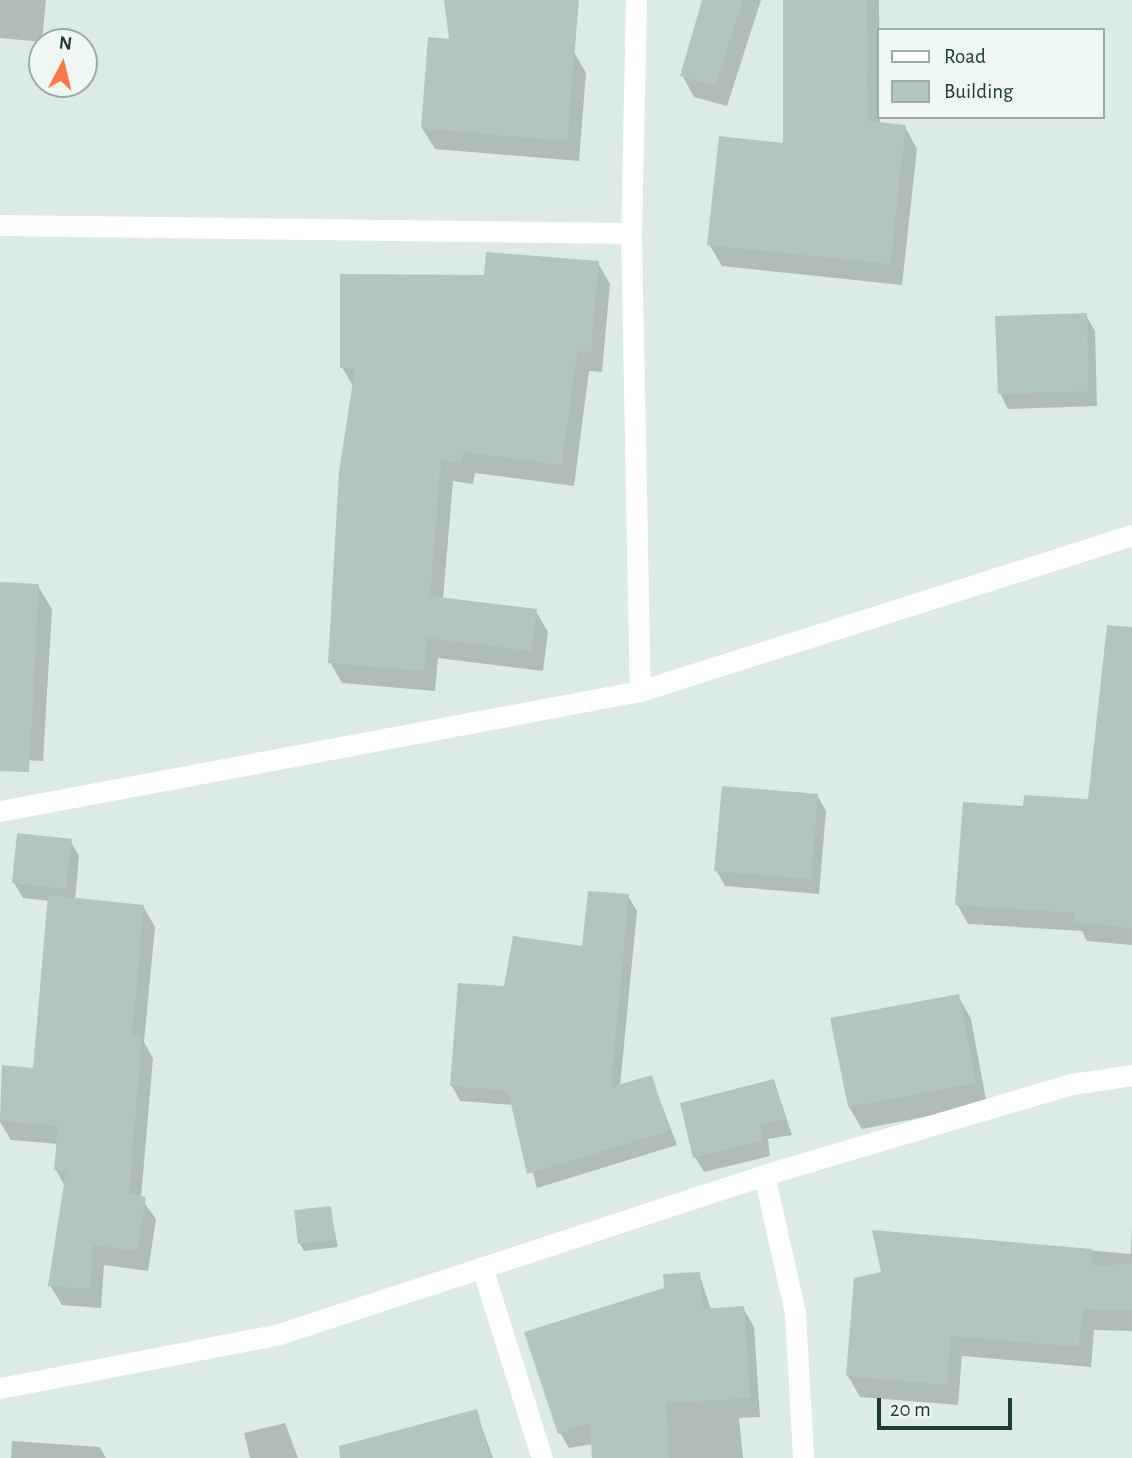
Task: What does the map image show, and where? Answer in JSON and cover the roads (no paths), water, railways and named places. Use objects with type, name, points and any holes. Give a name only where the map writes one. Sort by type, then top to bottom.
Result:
[{"type":"street","points":[[636,0],[631,233],[640,691]]},
{"type":"street","points":[[0,225],[631,233]]},
{"type":"street","points":[[0,811],[640,691],[1132,536]]},
{"type":"street","points":[[0,1388],[276,1335],[764,1175],[1072,1084],[1132,1074]]},
{"type":"street","points":[[764,1175],[795,1313],[803,1458]]},
{"type":"street","points":[[482,1267],[542,1458]]}]
